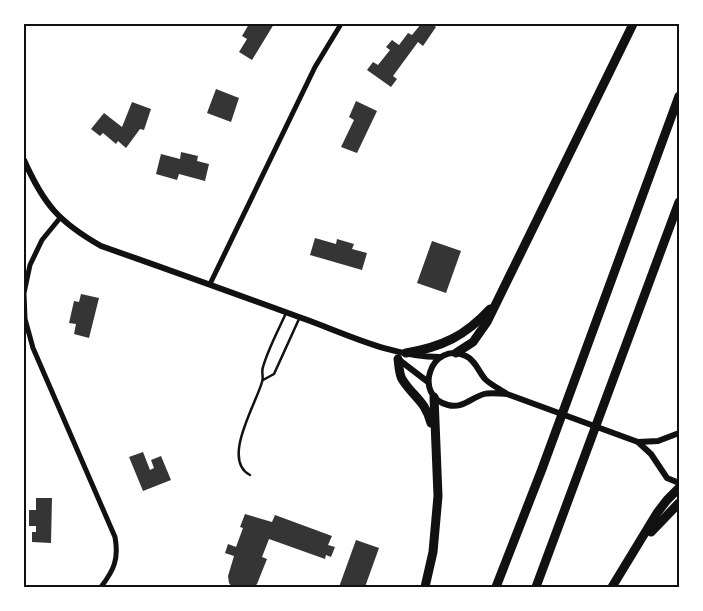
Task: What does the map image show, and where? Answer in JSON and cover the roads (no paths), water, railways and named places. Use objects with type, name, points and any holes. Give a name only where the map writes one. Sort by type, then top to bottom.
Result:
[{"type":"highway","points":[[456,353],[473,342],[497,302],[633,24]]},
{"type":"highway","points":[[496,587],[542,469],[679,96]]},
{"type":"highway","points":[[536,587],[679,202]]},
{"type":"highway","points":[[406,353],[443,344],[462,335],[478,323],[497,302]]},
{"type":"highway","points":[[398,359],[401,378],[420,399],[429,414],[436,441]]},
{"type":"highway","points":[[425,587],[432,552],[438,496],[434,396]]},
{"type":"highway","points":[[612,587],[666,502],[679,488]]},
{"type":"highway","points":[[640,543],[679,503]]},
{"type":"street","points":[[210,284],[315,67],[341,24]]},
{"type":"street","points":[[24,160],[36,187],[60,218],[80,234],[102,246],[387,350],[440,357],[456,353],[469,358],[484,378],[507,394],[638,442],[651,454],[668,478],[679,483]]},
{"type":"street","points":[[60,218],[42,240],[30,265],[24,292],[25,319],[33,348],[115,537],[116,562],[101,587]]},
{"type":"street","points":[[387,350],[428,382],[434,396],[441,402],[456,406],[484,394],[507,394]]},
{"type":"street","points":[[428,382],[431,367],[440,357]]},
{"type":"street","points":[[638,442],[658,441],[679,433]]},
{"type":"lane","points":[[250,475],[241,468],[240,444],[248,415],[263,380],[262,369],[286,312]]},
{"type":"lane","points":[[263,380],[274,374],[300,317]]}]
